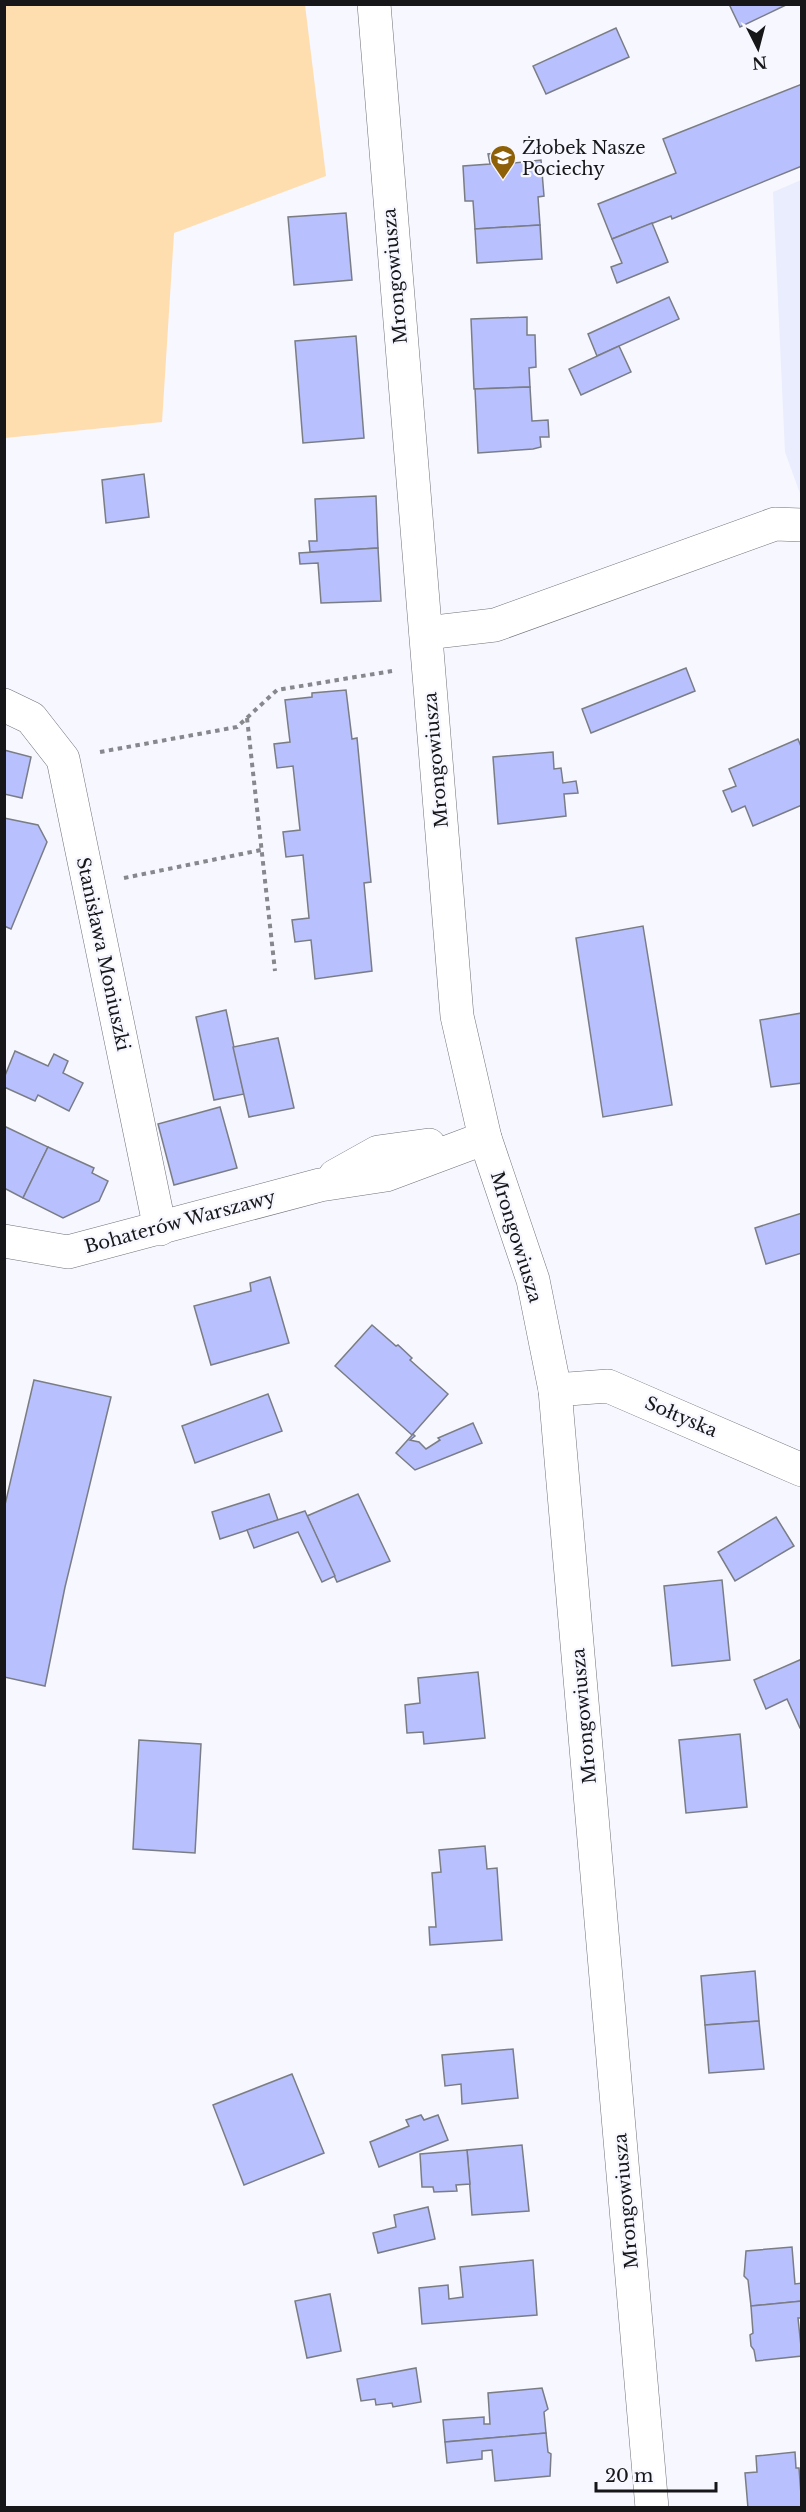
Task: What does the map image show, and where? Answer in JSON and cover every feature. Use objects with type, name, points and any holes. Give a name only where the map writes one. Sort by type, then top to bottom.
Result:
[{"type":"street","name":"Mrongowiusza","points":[[374,4],[457,1016],[485,1138],[533,1280],[555,1390],[652,2508]]},
{"type":"street","points":[[426,633],[495,625],[775,524],[801,525]]},
{"type":"street","name":"Stanisława Moniuszki","points":[[4,705],[31,718],[63,759],[159,1229]]},
{"type":"street","name":"Bohaterów Warszawy","points":[[4,1241],[68,1252],[320,1185],[386,1175],[485,1138]]},
{"type":"street","name":"Sołtyska","points":[[555,1390],[608,1386],[801,1470]]},
{"type":"path","points":[[63,759],[237,727],[277,690],[399,670]]},
{"type":"path","points":[[247,718],[275,971]]},
{"type":"path","points":[[89,885],[261,850]]},
{"type":"shaded area","points":[[4,5],[305,5],[326,176],[174,233],[162,422],[5,438]]},
{"type":"shaded area","points":[[801,180],[801,496],[785,452],[773,192]]},
{"type":"building","points":[[729,4],[788,4],[740,27]]},
{"type":"building","points":[[616,28],[629,57],[546,94],[533,66]]},
{"type":"building","points":[[802,84],[802,166],[672,219],[671,216],[612,239],[598,204],[676,173],[663,139]]},
{"type":"building","points":[[513,151],[514,163],[541,160],[544,196],[538,197],[540,225],[475,229],[473,201],[465,201],[463,166],[490,164],[488,154]]},
{"type":"building","points":[[346,213],[352,280],[294,285],[288,217]]},
{"type":"building","points":[[652,223],[668,262],[617,283],[611,267],[622,263],[612,239]]},
{"type":"building","points":[[540,225],[542,259],[477,263],[475,229]]},
{"type":"building","points":[[669,297],[679,319],[597,356],[588,334]]},
{"type":"building","points":[[527,317],[527,335],[535,335],[536,367],[529,368],[530,387],[474,389],[471,319]]},
{"type":"building","points":[[356,336],[364,438],[303,443],[295,341]]},
{"type":"building","points":[[619,346],[631,372],[581,395],[569,369]]},
{"type":"building","points":[[530,387],[532,421],[548,420],[549,437],[540,437],[541,447],[533,449],[478,453],[475,389]]},
{"type":"building","points":[[144,474],[149,517],[106,523],[102,480]]},
{"type":"building","points":[[376,496],[378,548],[310,552],[309,541],[317,541],[315,499]]},
{"type":"building","points":[[378,548],[381,601],[321,603],[318,563],[300,564],[299,553]]},
{"type":"building","points":[[686,668],[695,691],[591,733],[582,709]]},
{"type":"building","points":[[346,690],[352,739],[357,738],[371,882],[364,883],[372,971],[315,979],[311,940],[295,942],[292,920],[309,918],[303,855],[286,857],[283,832],[300,830],[293,766],[277,768],[274,744],[290,742],[285,700],[312,697],[312,693]]},
{"type":"building","points":[[798,739],[802,749],[802,805],[753,826],[745,806],[732,812],[723,791],[736,786],[729,769]]},
{"type":"building","points":[[4,750],[31,757],[22,798],[4,794]]},
{"type":"building","points":[[553,752],[554,769],[561,768],[563,783],[576,781],[578,793],[564,794],[566,816],[498,824],[493,757]]},
{"type":"building","points":[[4,818],[38,825],[47,842],[11,929],[4,926]]},
{"type":"building","points":[[643,926],[672,1105],[603,1117],[576,938]]},
{"type":"building","points":[[226,1010],[244,1094],[214,1100],[196,1017]]},
{"type":"building","points":[[802,1013],[802,1083],[771,1087],[760,1020]]},
{"type":"building","points":[[278,1038],[294,1108],[249,1117],[233,1047]]},
{"type":"building","points":[[15,1051],[48,1066],[54,1054],[68,1061],[63,1073],[83,1083],[69,1111],[38,1095],[35,1101],[4,1087],[4,1078]]},
{"type":"building","points":[[220,1107],[237,1168],[174,1185],[158,1124]]},
{"type":"building","points":[[4,1126],[48,1147],[23,1198],[4,1188]]},
{"type":"building","points":[[48,1147],[94,1168],[92,1173],[108,1181],[99,1201],[63,1218],[23,1198]]},
{"type":"building","points":[[802,1213],[802,1253],[766,1264],[755,1228]]},
{"type":"building","points":[[270,1277],[289,1343],[211,1365],[194,1306],[251,1291],[250,1283]]},
{"type":"building","points":[[372,1325],[396,1346],[398,1345],[412,1358],[410,1360],[448,1394],[412,1435],[335,1366]]},
{"type":"building","points":[[34,1380],[111,1397],[65,1587],[45,1686],[4,1677],[4,1509]]},
{"type":"building","points":[[268,1394],[282,1431],[195,1463],[182,1426]]},
{"type":"building","points":[[473,1423],[482,1443],[415,1470],[396,1453],[413,1434],[415,1436],[410,1440],[419,1442],[426,1449],[440,1440],[438,1438]]},
{"type":"building","points":[[269,1494],[278,1520],[220,1539],[212,1512]]},
{"type":"building","points":[[358,1494],[390,1561],[337,1582],[307,1516]]},
{"type":"building","points":[[305,1511],[335,1576],[322,1582],[298,1532],[254,1548],[247,1530]]},
{"type":"building","points":[[776,1517],[794,1546],[735,1581],[718,1552]]},
{"type":"building","points":[[722,1580],[730,1660],[672,1666],[664,1586]]},
{"type":"building","points":[[802,1659],[802,1728],[800,1728],[787,1699],[766,1709],[754,1680]]},
{"type":"building","points":[[478,1672],[485,1738],[424,1744],[423,1732],[407,1733],[405,1705],[420,1703],[418,1678]]},
{"type":"building","points":[[740,1734],[747,1807],[686,1813],[679,1740]]},
{"type":"building","points":[[139,1740],[201,1744],[195,1853],[133,1849]]},
{"type":"building","points":[[485,1846],[487,1869],[497,1868],[502,1940],[430,1945],[429,1927],[436,1927],[432,1873],[441,1872],[439,1850]]},
{"type":"building","points":[[755,1971],[759,2021],[705,2025],[701,1976]]},
{"type":"building","points":[[759,2021],[764,2069],[709,2073],[705,2025]]},
{"type":"building","points":[[513,2049],[518,2098],[462,2104],[461,2084],[445,2086],[442,2055]]},
{"type":"building","points":[[292,2074],[324,2153],[244,2185],[213,2105]]},
{"type":"building","points":[[421,2115],[424,2120],[438,2115],[448,2140],[379,2167],[370,2142],[409,2126],[406,2120]]},
{"type":"building","points":[[522,2145],[529,2211],[472,2215],[467,2150]]},
{"type":"building","points":[[467,2150],[470,2184],[456,2185],[457,2191],[434,2192],[433,2187],[422,2187],[420,2154]]},
{"type":"building","points":[[428,2207],[435,2239],[378,2253],[373,2233],[396,2227],[394,2215]]},
{"type":"building","points":[[792,2247],[795,2284],[802,2283],[802,2301],[751,2306],[748,2280],[744,2276],[746,2251]]},
{"type":"building","points":[[533,2260],[537,2315],[422,2324],[419,2288],[448,2285],[449,2299],[463,2297],[460,2267]]},
{"type":"building","points":[[330,2294],[341,2351],[307,2358],[295,2301]]},
{"type":"building","points":[[802,2301],[802,2318],[798,2318],[802,2356],[756,2361],[750,2335],[753,2333],[751,2306]]},
{"type":"building","points":[[416,2368],[421,2402],[393,2407],[392,2403],[376,2405],[375,2399],[361,2401],[357,2379]]},
{"type":"building","points":[[542,2388],[548,2409],[544,2412],[546,2433],[445,2442],[443,2420],[484,2417],[484,2424],[490,2424],[488,2393]]},
{"type":"building","points":[[546,2433],[548,2452],[551,2454],[550,2476],[495,2481],[492,2450],[482,2451],[482,2459],[447,2463],[445,2442]]},
{"type":"building","points":[[795,2452],[796,2468],[799,2468],[802,2508],[748,2508],[745,2473],[757,2472],[756,2456]]},
{"type":"place","name":"Żłobek Nasze Pociechy","points":[[503,181]]}]
